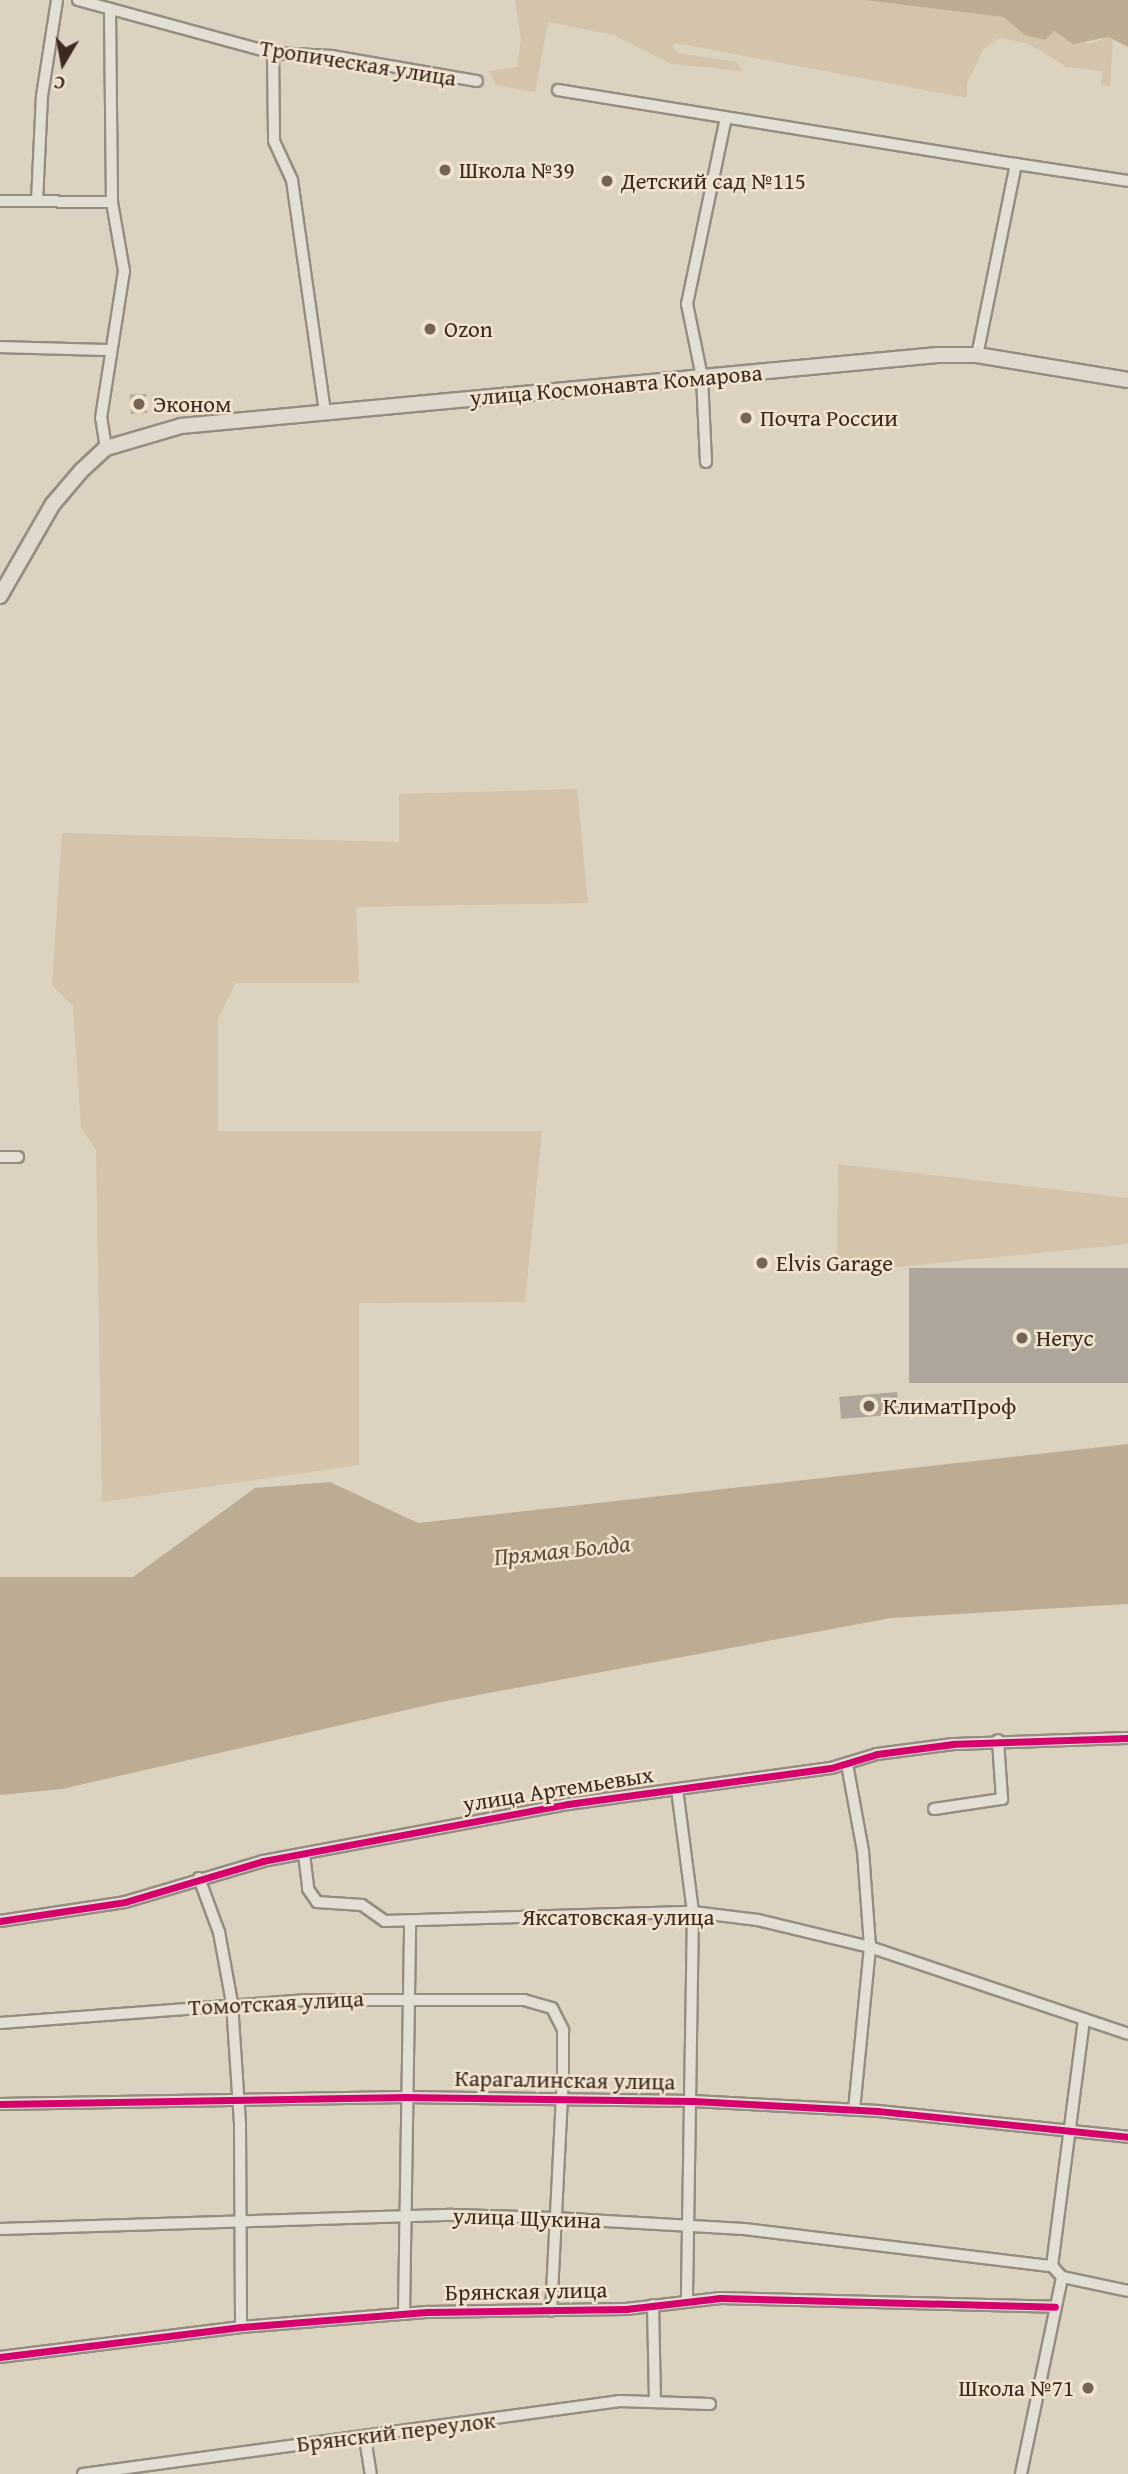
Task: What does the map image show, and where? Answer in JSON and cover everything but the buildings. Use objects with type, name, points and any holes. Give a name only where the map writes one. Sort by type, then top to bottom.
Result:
[{"type":"main road","name":"улица Космонавта Комарова","points":[[106,449],[181,426],[702,377],[977,355],[1128,380]]},
{"type":"main road","points":[[0,596],[53,504],[106,449]]},
{"type":"street","points":[[37,201],[43,96],[57,0]]},
{"type":"street","name":"Тропическая улица","points":[[78,0],[273,53],[332,56],[477,81]]},
{"type":"street","points":[[106,449],[101,418],[124,271],[112,202],[110,9]]},
{"type":"street","points":[[273,53],[274,141],[292,180],[325,412]]},
{"type":"street","points":[[558,90],[1128,181]]},
{"type":"street","points":[[706,462],[702,377],[687,304],[726,118]]},
{"type":"street","points":[[977,355],[1016,164]]},
{"type":"street","points":[[0,201],[112,202]]},
{"type":"street","points":[[0,347],[110,350]]},
{"type":"street","points":[[0,1157],[18,1157]]},
{"type":"street","name":"улица Артемьевых","points":[[0,1921],[125,1902],[199,1878],[304,1854],[677,1789],[847,1764],[877,1754],[998,1740],[1128,1738]]},
{"type":"street","points":[[934,1809],[1002,1799],[998,1740]]},
{"type":"street","points":[[847,1764],[863,1851],[870,1947],[854,2109]]},
{"type":"street","points":[[677,1789],[693,1912],[693,2101],[687,2301]]},
{"type":"street","name":"Яксатовская улица","points":[[304,1854],[308,1889],[317,1902],[362,1905],[385,1921],[410,1923],[693,1912],[758,1920],[870,1947],[1128,2034]]},
{"type":"street","points":[[199,1878],[219,1932],[232,2003],[242,2220],[241,2327]]},
{"type":"street","points":[[404,2314],[403,2216],[405,2097],[411,1999],[410,1923]]},
{"type":"street","name":"Томотская улица","points":[[0,2023],[232,2003],[411,1999],[524,2000],[552,2008],[563,2030],[560,2100]]},
{"type":"street","points":[[1084,2019],[1052,2266],[1062,2277],[1128,2291]]},
{"type":"street","name":"Карагалинская улица","points":[[0,2104],[405,2097],[693,2101],[854,2109],[1070,2128],[1128,2137]]},
{"type":"street","points":[[551,2311],[560,2100]]},
{"type":"street","name":"улица Щукина","points":[[0,2229],[403,2216],[554,2217],[691,2226],[1052,2266]]},
{"type":"street","points":[[1021,2474],[1062,2277]]},
{"type":"street","name":"Брянская улица","points":[[0,2357],[241,2327],[404,2314],[551,2311],[687,2301],[1055,2307]]},
{"type":"street","points":[[653,2305],[655,2401]]},
{"type":"street","name":"Брянский переулок","points":[[83,2474],[365,2438],[580,2406],[655,2401],[710,2404]]},
{"type":"street","points":[[365,2438],[370,2474]]},
{"type":"shaded area","points":[[515,0],[864,0],[1003,17],[1025,35],[1054,31],[1090,44],[1108,37],[1113,41],[1110,86],[1101,85],[1102,71],[1067,67],[1029,44],[1000,38],[983,50],[967,83],[967,98],[676,43],[672,47],[678,53],[737,62],[742,71],[672,64],[614,35],[548,22],[535,92],[496,85],[489,71],[517,67],[521,40]]},
{"type":"shaded area","points":[[577,789],[588,903],[356,907],[359,983],[236,983],[218,1019],[218,1131],[542,1131],[525,1302],[359,1303],[359,1465],[102,1502],[96,1150],[81,1128],[73,1006],[52,985],[62,833],[399,842],[399,794]]},
{"type":"shaded area","points":[[838,1164],[1128,1198],[1128,1244],[837,1273]]},
{"type":"water","points":[[864,0],[1128,0],[1128,47],[1108,37],[1073,44],[1054,31],[1045,40],[1025,35],[1003,17]]},
{"type":"water","name":"Прямая Болда","points":[[1128,1444],[1128,1604],[891,1618],[441,1702],[62,1789],[0,1795],[0,1577],[133,1577],[255,1488],[330,1482],[418,1523]]},
{"type":"cycle path","points":[[0,1921],[125,1902],[263,1861],[568,1804],[831,1768],[877,1754],[953,1744],[1128,1738]]},
{"type":"cycle path","points":[[0,2104],[405,2097],[693,2101],[878,2111],[1128,2137]]},
{"type":"cycle path","points":[[0,2357],[241,2327],[429,2312],[626,2309],[720,2298],[1055,2307]]},
{"type":"place","name":"Школа №39","points":[[445,170]]},
{"type":"place","name":"Детский сад №115","points":[[607,181]]},
{"type":"place","name":"Ozon","points":[[430,329]]},
{"type":"place","name":"Эконом","points":[[139,404]]},
{"type":"place","name":"Почта России","points":[[746,418]]},
{"type":"place","name":"Elvis Garage","points":[[762,1263]]},
{"type":"place","name":"Негус","points":[[1022,1338]]},
{"type":"place","name":"КлиматПроф","points":[[869,1406]]},
{"type":"place","name":"Школа №71","points":[[1088,2388]]}]
